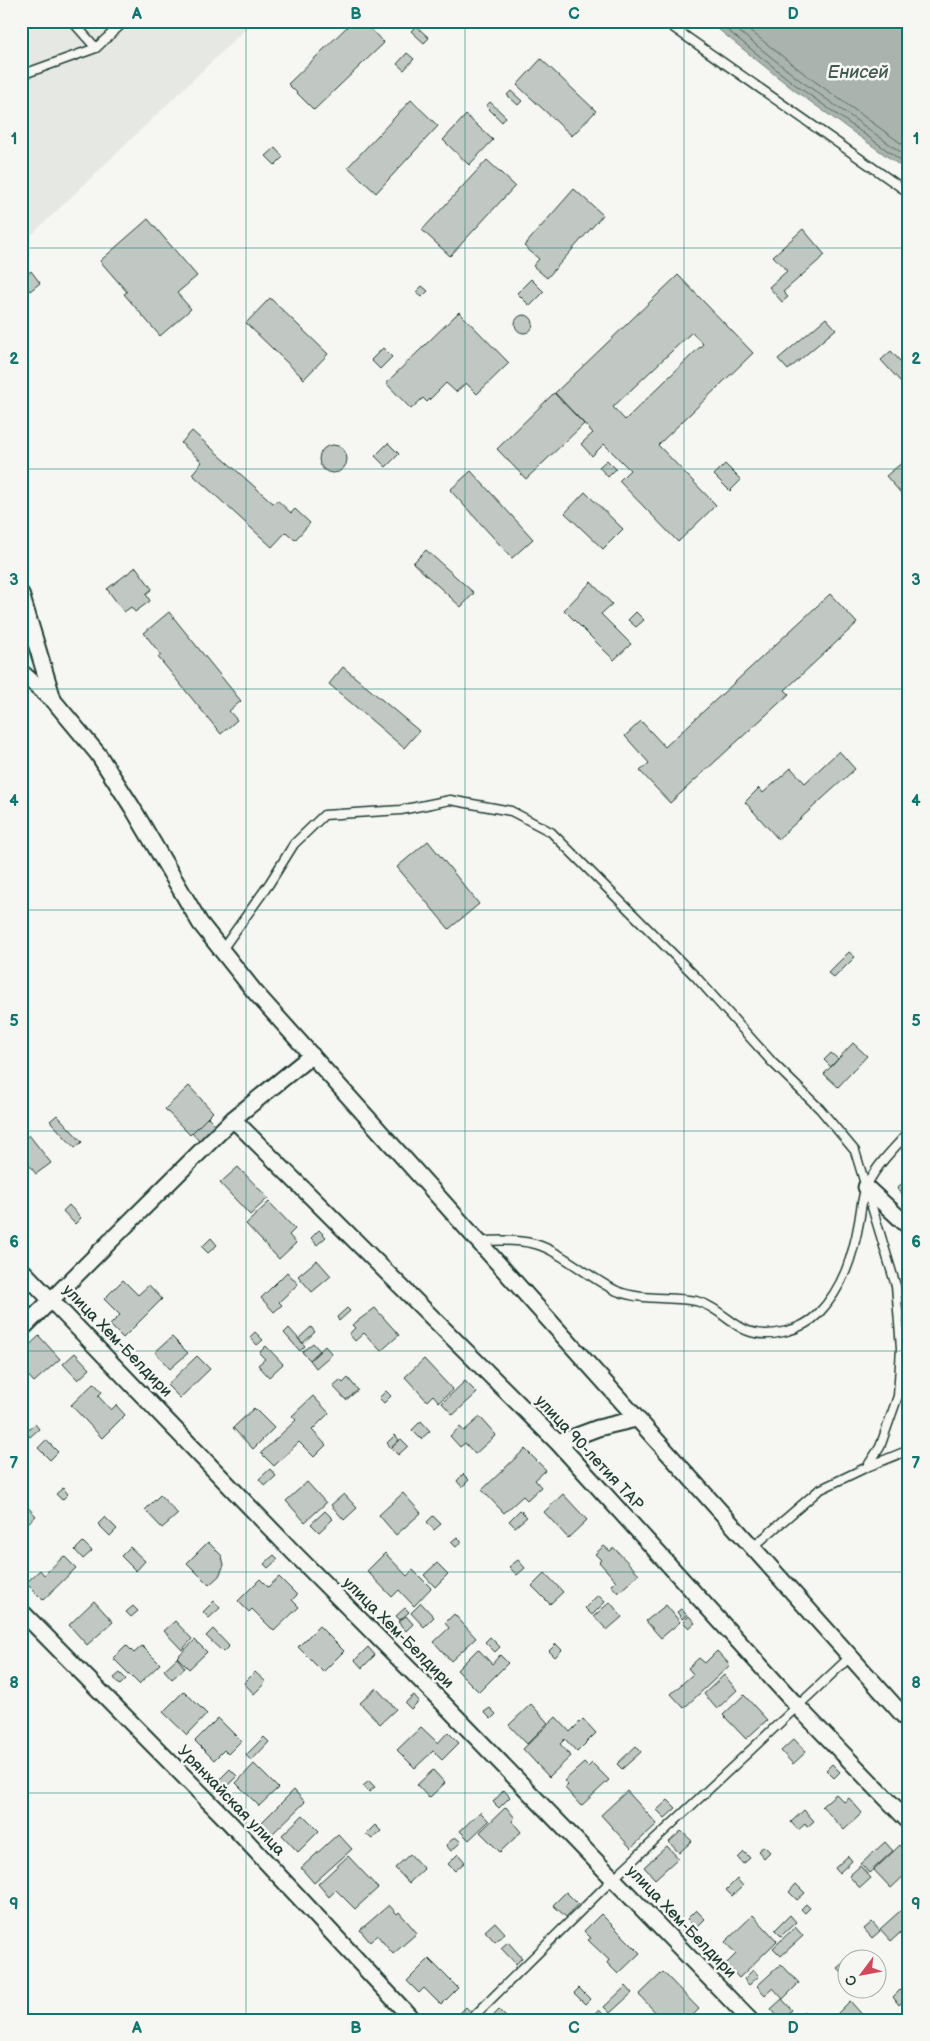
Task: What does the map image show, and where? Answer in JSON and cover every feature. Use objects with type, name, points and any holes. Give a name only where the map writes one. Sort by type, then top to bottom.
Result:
[{"type":"street","points":[[21,594],[53,700]]},
{"type":"street","points":[[21,672],[53,700],[98,754],[132,807],[200,923],[221,951],[478,1242],[909,1722]]},
{"type":"street","points":[[21,1330],[233,1119],[312,1055]]},
{"type":"street","name":"улица 90-летия ТАР","points":[[233,1119],[558,1443],[798,1707],[909,1822]]},
{"type":"street","points":[[866,1186],[909,1227]]},
{"type":"street","name":"улица Хем-Белдири","points":[[21,1269],[53,1300],[294,1553],[614,1878],[750,2020]]},
{"type":"street","points":[[558,1443],[598,1428],[636,1419]]},
{"type":"street","name":"Урянхайская улица","points":[[21,1611],[229,1822],[413,2020]]},
{"type":"lane","points":[[72,21],[96,48]]},
{"type":"lane","points":[[21,76],[96,48],[125,21]]},
{"type":"lane","points":[[664,21],[909,193]]},
{"type":"lane","points":[[221,951],[270,884],[294,844],[324,815],[401,810],[450,800],[511,811],[551,832],[696,977],[855,1151],[896,1286],[901,1348],[898,1396],[880,1447],[867,1466]]},
{"type":"lane","points":[[478,1242],[504,1240],[536,1244],[617,1291],[642,1297],[696,1302],[719,1311],[748,1331],[774,1333],[799,1328],[818,1315],[834,1294],[846,1273],[856,1242],[866,1186],[886,1157],[909,1132]]},
{"type":"lane","points":[[752,1548],[819,1490],[867,1466],[909,1450]]},
{"type":"lane","points":[[470,2020],[614,1878],[850,1657]]},
{"type":"shaded area","points":[[21,21],[254,21],[21,245]]},
{"type":"water","name":"Енисей","points":[[708,21],[909,21],[909,172],[794,90]]},
{"type":"building","points":[[353,21],[363,21],[384,43],[314,110],[288,84]]},
{"type":"building","points":[[416,26],[429,38],[424,43],[411,31]]},
{"type":"building","points":[[407,53],[414,59],[404,70],[397,64]]},
{"type":"building","points":[[541,59],[596,111],[572,136],[517,85]]},
{"type":"building","points":[[511,91],[522,101],[518,105],[507,95]]},
{"type":"building","points":[[411,100],[438,126],[376,193],[348,167]]},
{"type":"building","points":[[490,102],[506,117],[502,122],[486,106]]},
{"type":"building","points":[[466,115],[493,140],[469,165],[443,140]]},
{"type":"building","points":[[275,148],[283,157],[275,165],[266,156]]},
{"type":"building","points":[[487,160],[515,186],[450,256],[422,230]]},
{"type":"building","points":[[574,189],[603,215],[547,278],[533,266],[539,259],[524,246]]},
{"type":"building","points":[[148,219],[197,276],[177,293],[191,309],[160,336],[124,294],[127,292],[100,261]]},
{"type":"building","points":[[803,229],[825,255],[783,292],[788,297],[782,302],[769,287],[787,271],[773,256]]},
{"type":"building","points":[[31,271],[40,283],[30,291],[21,279]]},
{"type":"building","points":[[678,275],[753,353],[658,445],[716,505],[678,542],[619,481],[630,470],[604,444],[592,456],[581,444],[593,433],[555,393]],"holes":[[[692,332],[703,344],[625,420],[613,407]]]},
{"type":"building","points":[[531,279],[544,292],[530,306],[517,293]]},
{"type":"building","points":[[422,286],[428,291],[422,297],[416,292]]},
{"type":"building","points":[[270,298],[328,354],[304,379],[246,323]]},
{"type":"building","points":[[459,312],[509,363],[477,394],[466,383],[456,392],[446,383],[427,402],[423,398],[411,409],[386,383]]},
{"type":"building","points":[[520,315],[528,315],[533,320],[531,331],[520,333],[515,328],[515,320]]},
{"type":"building","points":[[826,318],[836,329],[788,370],[778,359]]},
{"type":"building","points":[[383,348],[392,357],[380,369],[371,360]]},
{"type":"building","points":[[891,351],[909,371],[909,391],[881,360]]},
{"type":"building","points":[[554,393],[584,424],[526,479],[497,449]]},
{"type":"building","points":[[192,431],[274,504],[277,500],[291,513],[295,509],[310,523],[295,540],[286,532],[272,547],[192,474],[202,462],[181,443]]},
{"type":"building","points":[[388,443],[399,454],[386,467],[375,456]]},
{"type":"building","points":[[333,445],[343,449],[347,459],[343,469],[333,473],[323,469],[319,459],[323,449]]},
{"type":"building","points":[[909,457],[909,502],[886,476]]},
{"type":"building","points":[[607,460],[616,469],[608,477],[599,467]]},
{"type":"building","points":[[725,464],[741,480],[730,491],[714,475]]},
{"type":"building","points":[[471,471],[533,539],[512,558],[450,490]]},
{"type":"building","points":[[585,492],[623,529],[603,549],[565,513]]},
{"type":"building","points":[[426,550],[474,593],[461,607],[413,563]]},
{"type":"building","points":[[136,567],[152,589],[146,594],[150,601],[135,612],[131,607],[124,612],[107,589]]},
{"type":"building","points":[[591,582],[612,604],[601,614],[631,644],[614,660],[564,610]]},
{"type":"building","points":[[830,594],[857,623],[785,690],[789,694],[670,803],[640,771],[649,763],[625,736],[641,721],[665,747]]},
{"type":"building","points":[[169,612],[241,701],[229,711],[237,720],[221,734],[158,657],[161,655],[144,633]]},
{"type":"building","points":[[636,612],[644,620],[636,627],[628,620]]},
{"type":"building","points":[[343,667],[419,731],[404,748],[329,684]]},
{"type":"building","points":[[839,751],[855,769],[778,839],[745,802],[759,788],[763,793],[791,768],[805,783]]},
{"type":"building","points":[[428,841],[479,904],[449,929],[397,867]]},
{"type":"building","points":[[849,952],[855,957],[834,978],[828,973]]},
{"type":"building","points":[[853,1043],[867,1056],[838,1087],[824,1074]]},
{"type":"building","points":[[831,1053],[838,1059],[831,1067],[824,1060]]},
{"type":"building","points":[[189,1086],[213,1112],[190,1135],[165,1109]]},
{"type":"building","points":[[57,1115],[82,1142],[75,1148],[50,1121]]},
{"type":"building","points":[[208,1117],[217,1126],[200,1142],[192,1133]]},
{"type":"building","points":[[29,1135],[51,1163],[36,1174],[21,1155],[21,1142]]},
{"type":"building","points":[[238,1167],[268,1198],[250,1215],[220,1183]]},
{"type":"building","points":[[909,1175],[909,1199],[897,1189]]},
{"type":"building","points":[[269,1202],[295,1229],[289,1235],[296,1243],[279,1259],[246,1224]]},
{"type":"building","points":[[69,1205],[81,1218],[75,1224],[63,1211]]},
{"type":"building","points":[[319,1230],[326,1237],[317,1245],[311,1238]]},
{"type":"building","points":[[211,1238],[217,1245],[208,1253],[202,1247]]},
{"type":"building","points":[[317,1260],[331,1276],[312,1292],[298,1276]]},
{"type":"building","points":[[287,1272],[298,1284],[279,1302],[282,1305],[274,1312],[261,1298]]},
{"type":"building","points":[[123,1280],[138,1295],[149,1285],[162,1299],[123,1338],[110,1325],[120,1315],[104,1299]]},
{"type":"building","points":[[347,1308],[350,1311],[339,1321],[337,1317]]},
{"type":"building","points":[[375,1308],[399,1335],[381,1351],[364,1333],[355,1341],[349,1334],[355,1328],[352,1325]]},
{"type":"building","points":[[311,1327],[315,1332],[303,1343],[298,1339]]},
{"type":"building","points":[[289,1328],[305,1346],[300,1351],[284,1333]]},
{"type":"building","points":[[255,1332],[263,1340],[257,1345],[250,1337]]},
{"type":"building","points":[[39,1336],[60,1359],[34,1382],[21,1368],[21,1353]]},
{"type":"building","points":[[172,1337],[188,1353],[170,1369],[155,1352]]},
{"type":"building","points":[[313,1343],[320,1351],[310,1360],[302,1352]]},
{"type":"building","points":[[266,1346],[283,1364],[269,1377],[258,1365],[265,1359],[259,1353]]},
{"type":"building","points":[[325,1346],[332,1354],[316,1368],[310,1360]]},
{"type":"building","points":[[75,1353],[90,1369],[78,1380],[63,1364]]},
{"type":"building","points":[[197,1356],[210,1369],[180,1398],[167,1385]]},
{"type":"building","points":[[424,1359],[453,1390],[439,1402],[433,1395],[427,1401],[405,1377]]},
{"type":"building","points":[[348,1378],[358,1390],[346,1400],[333,1386],[340,1380],[343,1383]]},
{"type":"building","points":[[465,1381],[477,1393],[453,1415],[442,1403]]},
{"type":"building","points":[[94,1383],[102,1392],[98,1396],[111,1410],[116,1405],[125,1415],[102,1438],[71,1405]]},
{"type":"building","points":[[386,1391],[391,1396],[384,1403],[379,1398]]},
{"type":"building","points":[[313,1396],[329,1413],[312,1430],[326,1445],[314,1457],[299,1442],[274,1466],[261,1453],[296,1420],[292,1416]]},
{"type":"building","points":[[254,1408],[274,1428],[253,1449],[233,1428]]},
{"type":"building","points":[[480,1417],[496,1435],[475,1454],[465,1443],[460,1447],[450,1436],[460,1427],[464,1431]]},
{"type":"building","points":[[421,1421],[430,1431],[421,1439],[412,1430]]},
{"type":"building","points":[[35,1424],[39,1429],[30,1437],[26,1432]]},
{"type":"building","points":[[395,1435],[399,1440],[391,1448],[387,1443]]},
{"type":"building","points":[[401,1439],[408,1446],[398,1455],[391,1448]]},
{"type":"building","points":[[46,1440],[58,1452],[50,1460],[38,1448]]},
{"type":"building","points":[[525,1449],[546,1470],[535,1480],[541,1487],[527,1500],[523,1496],[504,1513],[482,1490]]},
{"type":"building","points":[[270,1469],[276,1476],[265,1486],[259,1479]]},
{"type":"building","points":[[463,1474],[469,1480],[462,1487],[457,1481]]},
{"type":"building","points":[[307,1482],[326,1503],[305,1522],[286,1501]]},
{"type":"building","points":[[63,1488],[68,1494],[62,1500],[56,1494]]},
{"type":"building","points":[[403,1493],[421,1513],[396,1535],[379,1515]]},
{"type":"building","points":[[344,1494],[357,1508],[344,1520],[331,1505]]},
{"type":"building","points":[[563,1494],[587,1520],[568,1538],[544,1512]]},
{"type":"building","points":[[160,1495],[178,1514],[162,1528],[145,1510]]},
{"type":"building","points":[[21,1500],[36,1516],[21,1529]]},
{"type":"building","points":[[520,1510],[527,1517],[515,1527],[509,1521]]},
{"type":"building","points":[[325,1511],[333,1519],[319,1532],[311,1524]]},
{"type":"building","points":[[433,1516],[441,1524],[434,1530],[427,1522]]},
{"type":"building","points":[[105,1517],[117,1529],[110,1536],[98,1524]]},
{"type":"building","points":[[457,1537],[462,1542],[456,1547],[451,1542]]},
{"type":"building","points":[[83,1542],[92,1551],[83,1559],[75,1550]]},
{"type":"building","points":[[208,1542],[222,1556],[224,1565],[219,1576],[209,1585],[187,1563]]},
{"type":"building","points":[[604,1546],[610,1551],[614,1548],[639,1574],[618,1593],[611,1585],[616,1581],[599,1562],[601,1560],[595,1554]]},
{"type":"building","points":[[130,1547],[145,1561],[136,1571],[121,1556]]},
{"type":"building","points":[[385,1553],[407,1576],[413,1570],[431,1588],[414,1606],[399,1590],[392,1597],[367,1571]]},
{"type":"building","points":[[274,1555],[278,1559],[268,1568],[264,1564]]},
{"type":"building","points":[[64,1556],[76,1568],[43,1600],[26,1583],[40,1570],[44,1575]]},
{"type":"building","points":[[518,1560],[525,1568],[517,1575],[509,1567]]},
{"type":"building","points":[[437,1563],[448,1574],[435,1587],[424,1575]]},
{"type":"building","points":[[545,1573],[563,1592],[550,1604],[532,1586]]},
{"type":"building","points":[[279,1577],[297,1595],[292,1600],[299,1607],[274,1631],[252,1609],[249,1612],[238,1601],[260,1579],[268,1587]]},
{"type":"building","points":[[598,1595],[605,1602],[592,1615],[585,1608]]},
{"type":"building","points":[[94,1601],[113,1622],[87,1645],[69,1625]]},
{"type":"building","points":[[214,1601],[220,1608],[209,1618],[203,1612]]},
{"type":"building","points":[[610,1602],[622,1617],[607,1630],[594,1616]]},
{"type":"building","points":[[421,1603],[434,1617],[424,1627],[411,1613]]},
{"type":"building","points":[[666,1605],[680,1622],[661,1638],[646,1621]]},
{"type":"building","points":[[133,1606],[138,1611],[131,1617],[126,1612]]},
{"type":"building","points":[[405,1608],[409,1612],[400,1620],[396,1616]]},
{"type":"building","points":[[681,1609],[687,1615],[682,1619],[677,1612]]},
{"type":"building","points":[[454,1614],[476,1638],[451,1661],[434,1642],[449,1628],[445,1623]]},
{"type":"building","points":[[406,1616],[413,1624],[406,1631],[398,1622]]},
{"type":"building","points":[[689,1616],[695,1623],[689,1628],[683,1622]]},
{"type":"building","points":[[175,1621],[192,1639],[182,1650],[164,1631]]},
{"type":"building","points":[[319,1626],[344,1651],[323,1672],[298,1647]]},
{"type":"building","points":[[213,1629],[229,1646],[223,1652],[206,1636]]},
{"type":"building","points":[[490,1637],[500,1647],[495,1652],[485,1642]]},
{"type":"building","points":[[195,1640],[207,1652],[189,1669],[177,1657]]},
{"type":"building","points":[[556,1644],[562,1650],[555,1657],[549,1651]]},
{"type":"building","points":[[126,1645],[134,1653],[142,1646],[160,1664],[139,1684],[113,1658]]},
{"type":"building","points":[[368,1647],[375,1655],[362,1668],[355,1660]]},
{"type":"building","points":[[478,1649],[492,1664],[500,1655],[508,1663],[479,1692],[457,1670]]},
{"type":"building","points":[[717,1651],[730,1665],[684,1708],[671,1694],[693,1674],[688,1668],[699,1658],[705,1663]]},
{"type":"building","points":[[177,1658],[185,1668],[172,1679],[164,1670]]},
{"type":"building","points":[[255,1672],[266,1682],[254,1694],[244,1683]]},
{"type":"building","points":[[120,1673],[126,1679],[120,1685],[114,1678]]},
{"type":"building","points":[[724,1675],[737,1690],[717,1709],[704,1694]]},
{"type":"building","points":[[376,1688],[396,1709],[380,1724],[360,1703]]},
{"type":"building","points":[[184,1691],[207,1714],[187,1735],[163,1712]]},
{"type":"building","points":[[414,1695],[419,1701],[411,1709],[405,1703]]},
{"type":"building","points":[[744,1695],[767,1720],[746,1739],[723,1715]]},
{"type":"building","points":[[531,1704],[548,1723],[527,1744],[509,1725]]},
{"type":"building","points":[[490,1708],[496,1714],[491,1719],[484,1712]]},
{"type":"building","points":[[556,1717],[570,1732],[583,1719],[596,1733],[577,1752],[565,1739],[560,1744],[571,1756],[549,1777],[523,1749]]},
{"type":"building","points":[[218,1718],[241,1741],[228,1754],[224,1750],[214,1760],[195,1741]]},
{"type":"building","points":[[421,1727],[438,1743],[448,1732],[459,1743],[442,1760],[433,1751],[415,1768],[397,1750]]},
{"type":"building","points":[[264,1737],[269,1742],[251,1761],[246,1755]]},
{"type":"building","points":[[794,1739],[806,1752],[793,1764],[781,1751]]},
{"type":"building","points":[[636,1746],[641,1752],[622,1769],[617,1764]]},
{"type":"building","points":[[584,1763],[588,1767],[592,1763],[609,1780],[581,1806],[565,1788],[568,1785],[564,1781]]},
{"type":"building","points":[[254,1764],[278,1788],[259,1806],[236,1783]]},
{"type":"building","points":[[832,1764],[840,1772],[834,1778],[826,1770]]},
{"type":"building","points":[[230,1769],[237,1776],[226,1787],[219,1780]]},
{"type":"building","points":[[433,1770],[445,1783],[429,1798],[417,1785]]},
{"type":"building","points":[[369,1781],[375,1787],[369,1792],[363,1786]]},
{"type":"building","points":[[294,1790],[305,1802],[270,1836],[259,1825]]},
{"type":"building","points":[[504,1790],[510,1797],[499,1808],[493,1802]]},
{"type":"building","points":[[627,1791],[657,1824],[631,1848],[601,1815]]},
{"type":"building","points":[[836,1794],[844,1802],[849,1798],[862,1813],[844,1830],[822,1806]]},
{"type":"building","points":[[668,1800],[676,1808],[665,1818],[657,1810]]},
{"type":"building","points":[[506,1807],[515,1818],[512,1821],[521,1832],[500,1852],[480,1832]]},
{"type":"building","points":[[804,1810],[814,1821],[807,1827],[805,1824],[798,1830],[791,1822]]},
{"type":"building","points":[[480,1812],[489,1821],[469,1840],[460,1831]]},
{"type":"building","points":[[303,1815],[319,1831],[298,1852],[282,1835]]},
{"type":"building","points":[[375,1825],[381,1831],[372,1839],[366,1834]]},
{"type":"building","points":[[681,1831],[692,1841],[679,1853],[669,1842]]},
{"type":"building","points":[[338,1834],[352,1849],[314,1883],[301,1868]]},
{"type":"building","points":[[455,1837],[461,1842],[451,1851],[446,1845]]},
{"type":"building","points":[[885,1842],[893,1851],[869,1873],[861,1864]]},
{"type":"building","points":[[900,1845],[909,1854],[909,1871],[891,1888],[874,1870]]},
{"type":"building","points":[[667,1846],[678,1858],[655,1879],[644,1867]]},
{"type":"building","points":[[764,1846],[770,1852],[764,1858],[758,1851]]},
{"type":"building","points":[[744,1852],[750,1858],[743,1864],[738,1858]]},
{"type":"building","points":[[410,1854],[424,1869],[409,1883],[395,1868]]},
{"type":"building","points":[[458,1854],[465,1862],[455,1871],[448,1864]]},
{"type":"building","points":[[348,1856],[378,1888],[355,1909],[336,1890],[329,1897],[318,1884]]},
{"type":"building","points":[[848,1856],[852,1861],[839,1873],[835,1868]]},
{"type":"building","points":[[860,1866],[871,1878],[860,1888],[849,1876]]},
{"type":"building","points":[[737,1879],[743,1886],[732,1896],[726,1890]]},
{"type":"building","points":[[796,1884],[805,1893],[797,1900],[789,1892]]},
{"type":"building","points":[[566,1892],[578,1904],[566,1917],[553,1905]]},
{"type":"building","points":[[909,1903],[909,1925],[891,1941],[880,1929]]},
{"type":"building","points":[[806,1904],[810,1908],[805,1913],[801,1909]]},
{"type":"building","points":[[389,1905],[397,1914],[399,1912],[417,1933],[393,1954],[377,1935],[370,1942],[360,1930]]},
{"type":"building","points":[[696,1910],[705,1919],[696,1928],[687,1919]]},
{"type":"building","points":[[601,1914],[640,1953],[618,1974],[607,1963],[609,1960],[588,1940],[591,1938],[584,1931]]},
{"type":"building","points":[[753,1915],[777,1941],[739,1978],[726,1964],[736,1954],[725,1942]]},
{"type":"building","points":[[790,1915],[796,1922],[781,1936],[775,1930]]},
{"type":"building","points":[[495,1922],[505,1933],[495,1942],[485,1931]]},
{"type":"building","points":[[872,1922],[880,1931],[872,1938],[864,1929]]},
{"type":"building","points":[[795,1927],[803,1936],[781,1956],[773,1948]]},
{"type":"building","points":[[508,1942],[522,1958],[516,1964],[501,1948]]},
{"type":"building","points":[[429,1959],[458,1988],[441,2005],[424,1988],[419,1993],[407,1981]]},
{"type":"building","points":[[781,1964],[799,1983],[783,1999],[773,1988],[765,1995],[757,1986]]},
{"type":"building","points":[[753,1970],[759,1976],[749,1985],[744,1979]]},
{"type":"building","points":[[663,1972],[699,2009],[688,2020],[663,2020],[639,1995]]},
{"type":"building","points":[[626,1986],[632,1993],[610,2013],[604,2007]]},
{"type":"building","points":[[579,1988],[590,1999],[585,2004],[574,1993]]},
{"type":"building","points":[[900,1990],[907,1997],[899,2005],[893,1997]]},
{"type":"building","points":[[782,1999],[792,2010],[781,2020],[771,2009]]},
{"type":"building","points":[[850,2001],[867,2020],[835,2020],[833,2018]]},
{"type":"building","points":[[466,2007],[472,2013],[464,2020],[453,2020]]},
{"type":"building","points":[[499,2010],[509,2020],[489,2020]]},
{"type":"building","points":[[599,2010],[609,2020],[601,2020],[595,2014]]},
{"type":"building","points":[[804,2011],[809,2017],[806,2020],[795,2020]]}]
